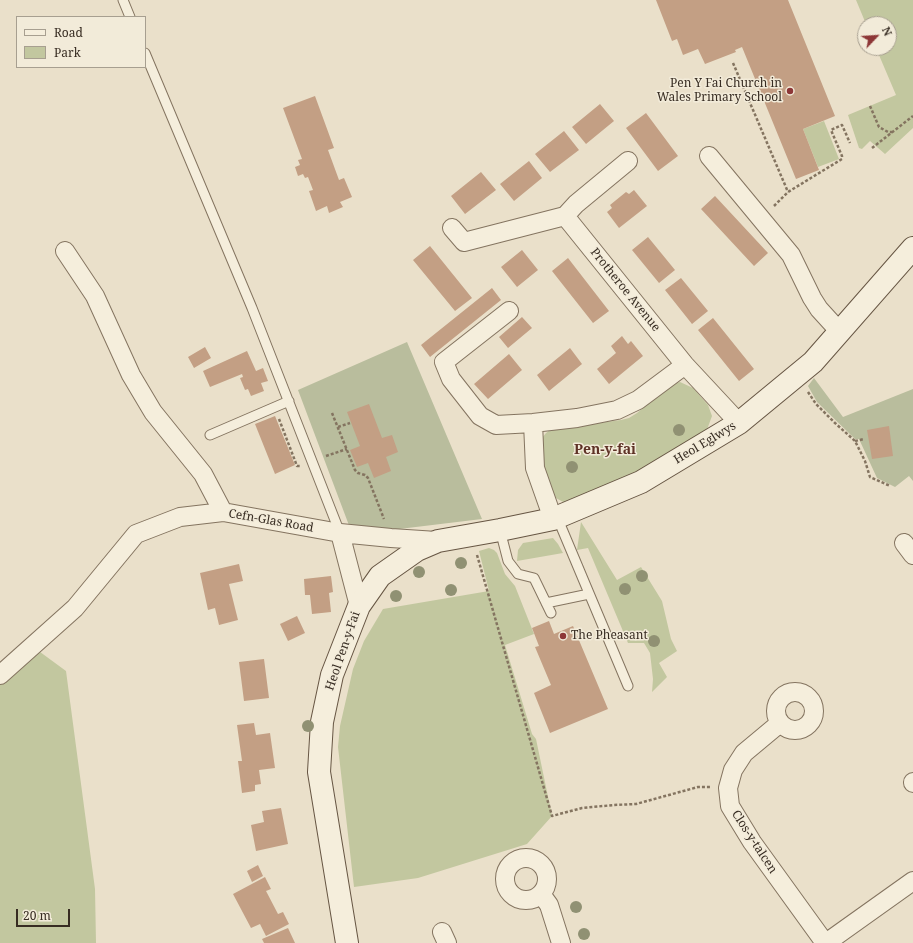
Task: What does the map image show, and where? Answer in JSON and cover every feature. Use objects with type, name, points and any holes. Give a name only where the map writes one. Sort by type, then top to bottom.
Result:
[{"type":"street","points":[[709,156],[790,255],[819,309],[839,331]]},
{"type":"street","points":[[452,228],[464,242],[565,216],[576,204],[628,161]]},
{"type":"street","name":"Protheroe Avenue","points":[[565,216],[685,364],[739,423]]},
{"type":"street","name":"Heol Eglwys","points":[[438,540],[500,530],[555,518],[641,482],[739,423],[813,362],[913,248]]},
{"type":"street","points":[[65,251],[95,296],[131,375],[153,412],[203,474],[223,512]]},
{"type":"street","points":[[509,311],[444,362],[452,379],[480,416],[496,425],[578,418],[617,410],[638,400],[685,364]]},
{"type":"street","points":[[533,423],[535,468],[555,518]]},
{"type":"street","name":"Cefn-Glas Road","points":[[0,675],[75,608],[136,534],[180,517],[223,512],[340,533],[391,538],[438,540]]},
{"type":"street","points":[[340,533],[359,606]]},
{"type":"street","name":"Heol Pen-y-Fai","points":[[347,943],[319,772],[322,722],[332,675],[359,606],[380,576],[417,550],[438,540]]},
{"type":"street","name":"Clos-y-talcen","points":[[780,723],[744,753],[733,770],[728,788],[730,806],[752,842],[825,943]]},
{"type":"street","points":[[825,943],[913,881]]},
{"type":"street","points":[[541,894],[549,905],[561,943]]},
{"type":"lane","points":[[123,0],[130,16]]},
{"type":"lane","points":[[146,55],[249,301],[340,533]]},
{"type":"lane","points":[[210,435],[288,400]]},
{"type":"lane","points":[[555,518],[628,686]]},
{"type":"lane","points":[[500,530],[508,561],[518,574],[534,578],[551,613]]},
{"type":"lane","points":[[546,603],[589,594]]},
{"type":"path","points":[[733,63],[788,192]]},
{"type":"path","points":[[870,106],[879,127],[888,132],[893,132]]},
{"type":"path","points":[[872,148],[913,116]]},
{"type":"path","points":[[760,219],[788,192],[842,158],[831,130],[842,125],[850,143]]},
{"type":"path","points":[[797,375],[823,412],[856,441],[870,477],[890,486]]},
{"type":"path","points":[[274,407],[297,466],[300,465]]},
{"type":"path","points":[[332,413],[355,470],[368,478],[391,538]]},
{"type":"path","points":[[338,427],[350,423]]},
{"type":"path","points":[[856,441],[864,439]]},
{"type":"path","points":[[326,456],[347,449]]},
{"type":"path","points":[[471,535],[552,816],[582,808],[636,804],[698,787],[728,788]]},
{"type":"green space","points":[[856,0],[913,0],[913,128],[885,154],[870,141],[862,149],[859,148],[848,115],[896,95],[879,56],[897,56],[897,16],[863,16]]},
{"type":"green space","points":[[824,121],[839,159],[818,167],[803,129]]},
{"type":"green space","points":[[407,342],[482,519],[391,530],[350,528],[298,390]]},
{"type":"green space","points":[[814,378],[843,417],[913,389],[913,481],[909,476],[895,487],[877,478],[859,439],[855,439],[817,402],[808,386]]},
{"type":"green space","points":[[680,382],[693,388],[708,405],[712,416],[705,435],[637,475],[565,503],[554,497],[550,492],[540,451],[542,438],[546,433],[550,430],[629,418],[671,384]]},
{"type":"green space","points":[[581,522],[617,580],[641,567],[662,601],[671,639],[677,651],[659,663],[667,677],[652,692],[653,679],[650,653],[644,643],[628,643],[588,548],[577,550]]},
{"type":"green space","points":[[553,538],[563,553],[517,561],[518,550],[523,543]]},
{"type":"green space","points":[[489,548],[497,553],[505,574],[515,586],[534,634],[505,645],[532,734],[536,739],[552,816],[527,844],[418,878],[354,887],[338,747],[340,726],[353,669],[364,641],[383,609],[489,591],[479,551]]},
{"type":"green space","points":[[36,649],[66,671],[95,889],[96,943],[0,943],[0,680]]},
{"type":"building","points":[[656,0],[788,0],[835,116],[803,129],[819,170],[796,179],[742,47],[735,50],[736,52],[705,64],[698,49],[683,55],[677,39],[672,41]]},
{"type":"building","points":[[315,96],[334,148],[328,150],[339,180],[344,178],[352,197],[340,202],[343,207],[329,213],[327,206],[316,211],[309,191],[313,190],[308,177],[305,178],[303,174],[298,176],[295,167],[300,165],[298,160],[302,159],[283,108]]},
{"type":"building","points":[[600,104],[614,121],[586,144],[572,127]]},
{"type":"building","points":[[646,113],[678,156],[658,171],[626,128]]},
{"type":"building","points":[[564,131],[579,150],[550,172],[535,154]]},
{"type":"building","points":[[529,161],[542,178],[514,201],[500,184]]},
{"type":"building","points":[[481,172],[496,190],[465,214],[451,196]]},
{"type":"building","points":[[634,190],[647,206],[619,228],[607,212],[612,208],[610,205],[626,192],[629,194]]},
{"type":"building","points":[[715,196],[768,253],[754,266],[701,209]]},
{"type":"building","points":[[648,237],[675,270],[659,283],[632,250]]},
{"type":"building","points":[[430,246],[472,298],[455,311],[413,260]]},
{"type":"building","points":[[522,250],[538,270],[517,287],[501,267]]},
{"type":"building","points":[[568,258],[609,311],[593,323],[552,271]]},
{"type":"building","points":[[681,278],[708,311],[692,324],[665,290]]},
{"type":"building","points":[[492,288],[501,300],[430,357],[421,345]]},
{"type":"building","points":[[522,317],[532,328],[508,348],[499,337]]},
{"type":"building","points":[[713,318],[754,369],[739,381],[698,330]]},
{"type":"building","points":[[622,336],[628,344],[631,341],[643,356],[609,384],[597,369],[616,353],[611,346]]},
{"type":"building","points":[[205,347],[211,358],[194,368],[188,357]]},
{"type":"building","points":[[570,348],[582,364],[549,391],[537,375]]},
{"type":"building","points":[[247,351],[256,371],[263,368],[268,381],[261,383],[264,391],[251,396],[248,389],[245,390],[240,378],[243,377],[242,374],[210,387],[203,371]]},
{"type":"building","points":[[509,354],[522,370],[488,399],[474,384]]},
{"type":"building","points":[[369,404],[382,438],[392,435],[398,452],[386,457],[391,471],[374,478],[368,463],[357,467],[350,450],[360,446],[347,412]]},
{"type":"building","points":[[275,416],[295,465],[275,474],[255,424]]},
{"type":"building","points":[[889,426],[893,456],[872,459],[867,430]]},
{"type":"building","points":[[239,564],[243,581],[229,584],[238,620],[219,625],[215,608],[208,610],[200,573]]},
{"type":"building","points":[[331,576],[333,592],[329,593],[331,612],[312,614],[310,595],[305,595],[304,579]]},
{"type":"building","points":[[297,616],[305,633],[288,641],[280,624]]},
{"type":"building","points":[[549,621],[554,634],[573,626],[608,709],[550,733],[534,693],[551,685],[535,647],[539,646],[532,628]]},
{"type":"building","points":[[264,659],[269,698],[244,701],[239,662]]},
{"type":"building","points":[[254,723],[256,735],[270,733],[275,768],[259,770],[261,784],[255,785],[255,791],[242,793],[238,761],[242,761],[237,725]]},
{"type":"building","points":[[281,808],[288,844],[256,851],[251,825],[264,822],[262,811]]},
{"type":"building","points":[[258,865],[263,876],[252,882],[247,871]]},
{"type":"building","points":[[265,877],[271,889],[266,891],[278,914],[283,912],[289,924],[266,936],[260,924],[251,928],[233,894]]},
{"type":"building","points":[[288,928],[295,943],[264,943],[262,939]]},
{"type":"place","name":"Pen Y Fai Church in Wales Primary School","points":[[790,91]]},
{"type":"place","name":"The Pheasant","points":[[563,636]]},
{"type":"district","name":"Pen-y-fai","points":[[605,450]]}]
